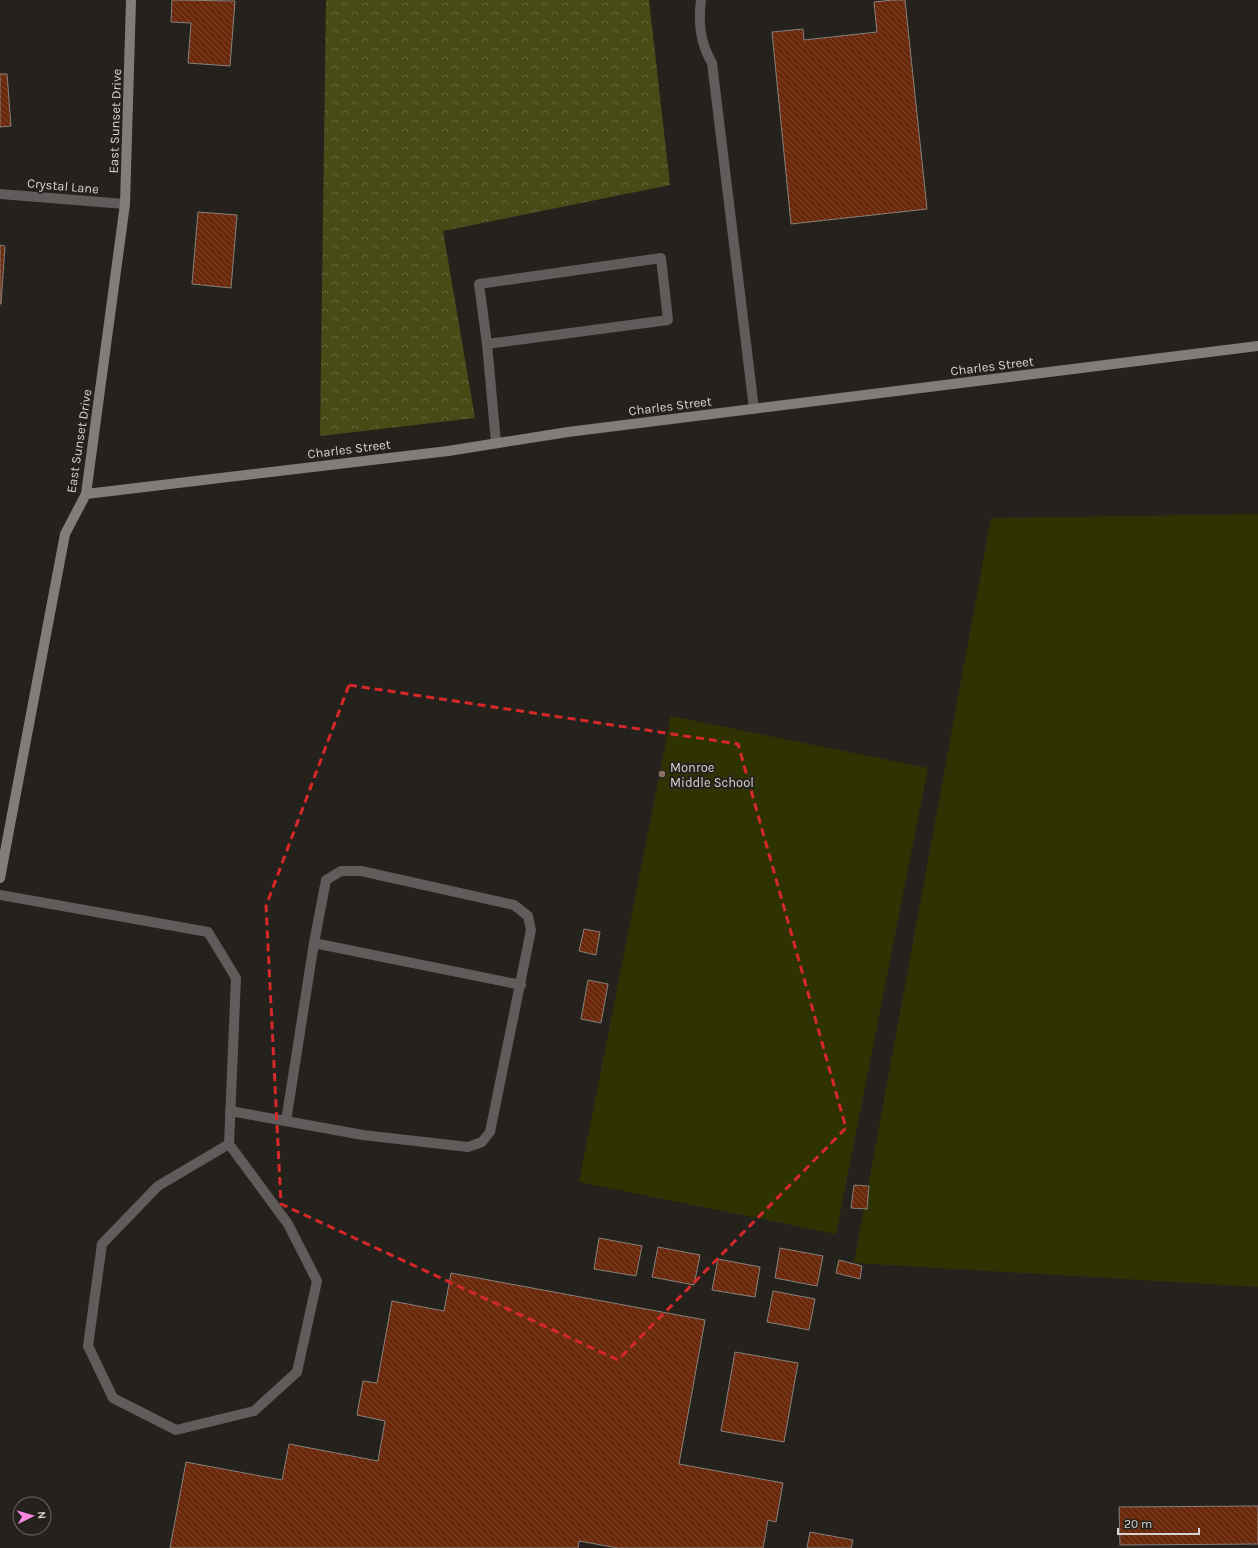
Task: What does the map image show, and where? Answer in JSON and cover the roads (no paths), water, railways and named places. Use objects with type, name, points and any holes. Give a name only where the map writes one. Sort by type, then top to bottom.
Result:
[{"type":"street","name":"East Sunset Drive","points":[[0,878],[66,534],[86,494],[124,204],[131,0]]},
{"type":"street","points":[[701,0],[698,19],[704,50],[712,63],[754,409]]},
{"type":"street","name":"Crystal Lane","points":[[0,194],[124,204]]},
{"type":"street","points":[[487,344],[668,320],[661,258],[479,284],[487,344],[496,443]]},
{"type":"street","name":"Charles Street","points":[[86,494],[448,451],[568,432],[1258,346]]},
{"type":"street","points":[[230,1111],[363,1135],[468,1147],[482,1142],[490,1132],[521,985],[531,930],[528,916],[514,905],[361,871],[341,870],[326,880],[314,943],[286,1121]]},
{"type":"street","points":[[0,895],[208,932],[236,978],[229,1144],[288,1224],[317,1281],[297,1372],[254,1411],[176,1430],[113,1398],[88,1346],[102,1244],[158,1186],[229,1144]]},
{"type":"street","points":[[314,943],[521,985]]},
{"type":"place","name":"Monroe Middle School","points":[[662,774]]}]
